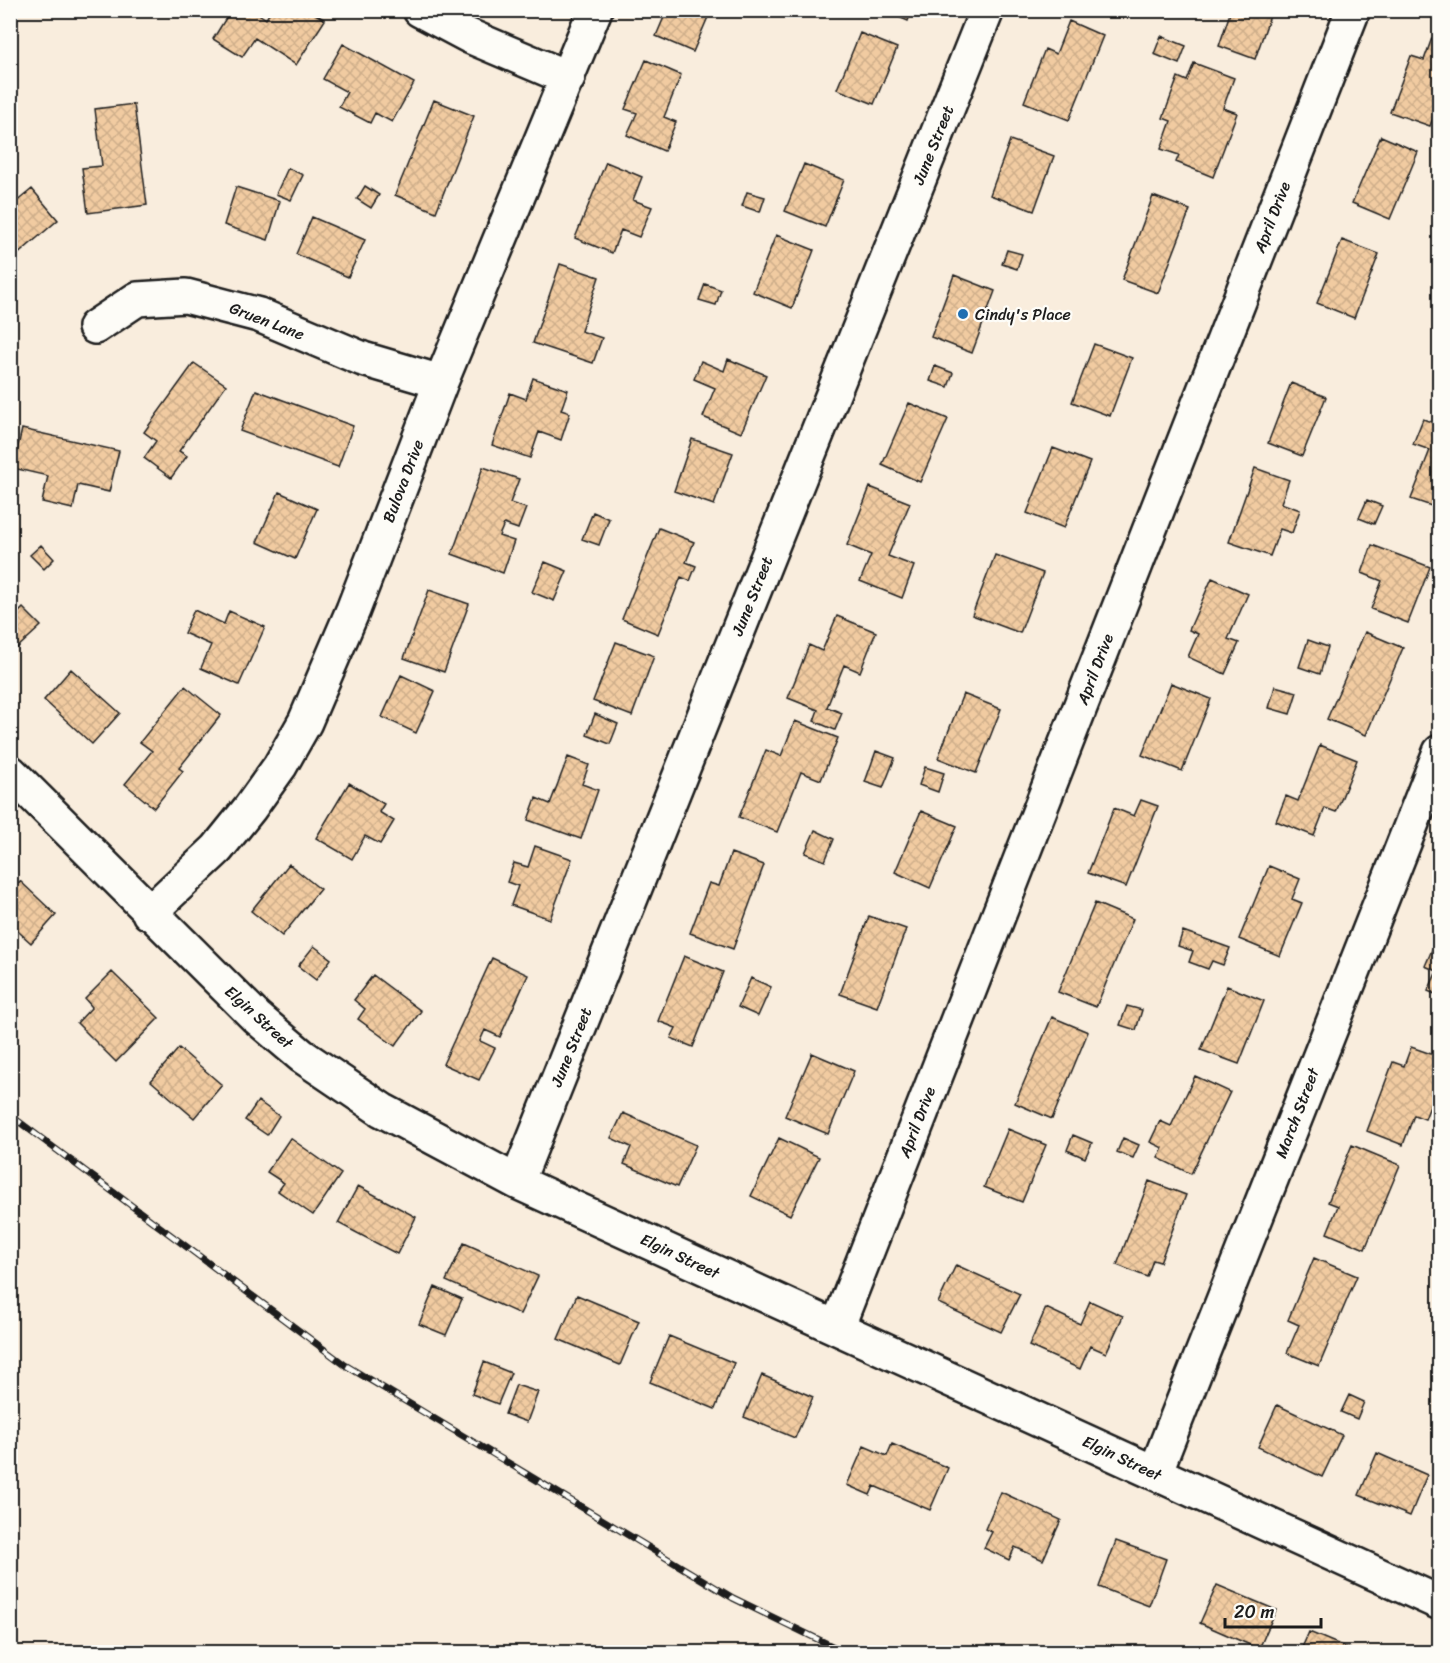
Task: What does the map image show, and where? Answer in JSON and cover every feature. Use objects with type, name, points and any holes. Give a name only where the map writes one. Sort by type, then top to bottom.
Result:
[{"type":"street","points":[[420,10],[469,36],[568,78]]},
{"type":"street","name":"Bulova Drive","points":[[149,913],[217,849],[280,766],[305,722],[353,610],[441,382],[595,10]]},
{"type":"street","name":"June Street","points":[[517,1182],[987,10]]},
{"type":"street","name":"April Drive","points":[[837,1328],[1353,10]]},
{"type":"street","name":"Gruen Lane","points":[[95,327],[137,299],[186,296],[259,315],[363,359],[441,382]]},
{"type":"street","name":"March Street","points":[[1155,1473],[1440,752]]},
{"type":"street","name":"Elgin Street","points":[[10,772],[149,913],[256,1017],[303,1056],[382,1110],[517,1182],[1440,1603]]},
{"type":"building","points":[[231,10],[253,10],[266,19],[271,10],[309,10],[325,20],[296,65],[255,38],[242,57],[213,39]]},
{"type":"building","points":[[667,10],[711,10],[693,52],[656,36]]},
{"type":"building","points":[[882,10],[912,10],[908,21]]},
{"type":"building","points":[[1231,10],[1272,10],[1255,59],[1219,46]]},
{"type":"building","points":[[1069,21],[1103,36],[1069,120],[1024,102],[1045,49],[1056,54]]},
{"type":"building","points":[[860,33],[897,48],[874,104],[837,89]]},
{"type":"building","points":[[1161,36],[1186,46],[1179,64],[1154,54]]},
{"type":"building","points":[[1432,38],[1440,41],[1440,100],[1430,126],[1390,112],[1411,56],[1424,60]]},
{"type":"building","points":[[343,44],[414,83],[392,122],[375,113],[370,123],[339,107],[347,92],[323,79]]},
{"type":"building","points":[[646,60],[681,75],[664,117],[676,122],[664,151],[627,135],[637,113],[625,109]]},
{"type":"building","points":[[1194,63],[1234,78],[1223,108],[1237,113],[1213,177],[1176,162],[1179,155],[1161,149],[1171,121],[1163,118],[1178,77],[1187,81]]},
{"type":"building","points":[[434,100],[474,116],[436,212],[395,195]]},
{"type":"building","points":[[134,104],[147,205],[88,213],[82,168],[102,166],[95,109]]},
{"type":"building","points":[[1381,136],[1418,152],[1390,219],[1352,203]]},
{"type":"building","points":[[1010,140],[1054,156],[1034,211],[990,195]]},
{"type":"building","points":[[606,162],[642,177],[633,200],[652,207],[639,237],[621,230],[612,253],[575,238]]},
{"type":"building","points":[[804,164],[844,180],[825,227],[785,211]]},
{"type":"building","points":[[288,168],[303,175],[291,200],[276,194]]},
{"type":"building","points":[[365,186],[379,195],[371,208],[357,199]]},
{"type":"building","points":[[236,187],[280,201],[268,240],[224,225]]},
{"type":"building","points":[[32,189],[58,220],[10,261],[10,207]]},
{"type":"building","points":[[747,192],[765,197],[760,212],[742,206]]},
{"type":"building","points":[[1153,196],[1190,210],[1158,293],[1122,280]]},
{"type":"building","points":[[312,217],[365,240],[348,277],[296,254]]},
{"type":"building","points":[[776,235],[814,250],[792,308],[753,292]]},
{"type":"building","points":[[1342,240],[1379,254],[1354,318],[1317,303]]},
{"type":"building","points":[[1007,250],[1022,254],[1017,269],[1002,264]]},
{"type":"building","points":[[560,264],[599,277],[581,331],[602,338],[593,363],[533,343]]},
{"type":"building","name":"Cindy's Place","points":[[954,275],[995,291],[972,353],[931,337]]},
{"type":"building","points":[[705,284],[721,290],[716,305],[699,300]]},
{"type":"building","points":[[1094,344],[1132,358],[1110,416],[1072,402]]},
{"type":"building","points":[[728,359],[766,375],[741,433],[703,417],[715,388],[694,379],[701,361],[724,371]]},
{"type":"building","points":[[194,363],[226,385],[179,451],[187,456],[171,478],[144,458],[156,441],[144,432]]},
{"type":"building","points":[[935,366],[953,373],[948,387],[930,381]]},
{"type":"building","points":[[533,378],[568,390],[561,410],[570,413],[561,440],[539,432],[530,458],[492,445],[510,393],[526,399]]},
{"type":"building","points":[[1291,383],[1326,397],[1302,456],[1268,443]]},
{"type":"building","points":[[256,390],[353,426],[338,467],[240,431]]},
{"type":"building","points":[[909,403],[948,419],[920,482],[882,465]]},
{"type":"building","points":[[1423,419],[1440,425],[1440,509],[1411,499],[1430,450],[1413,444]]},
{"type":"building","points":[[22,429],[119,451],[109,492],[78,485],[73,509],[42,502],[48,476],[13,468]]},
{"type":"building","points":[[692,439],[733,453],[714,505],[674,491]]},
{"type":"building","points":[[1053,448],[1090,462],[1064,528],[1027,513]]},
{"type":"building","points":[[483,467],[519,479],[510,503],[526,508],[518,529],[504,524],[499,536],[514,541],[503,573],[452,554]]},
{"type":"building","points":[[1255,468],[1289,480],[1281,503],[1300,510],[1292,533],[1280,529],[1270,556],[1229,542]]},
{"type":"building","points":[[870,487],[910,503],[888,556],[914,566],[902,598],[860,581],[871,555],[847,545]]},
{"type":"building","points":[[279,492],[317,509],[295,559],[257,542]]},
{"type":"building","points":[[1367,500],[1382,506],[1374,524],[1359,518]]},
{"type":"building","points":[[593,512],[609,519],[599,545],[582,539]]},
{"type":"building","points":[[659,528],[694,542],[686,562],[696,566],[690,581],[681,577],[658,634],[622,619]]},
{"type":"building","points":[[41,545],[54,559],[44,569],[30,555]]},
{"type":"building","points":[[1372,545],[1430,567],[1408,623],[1371,609],[1382,581],[1362,573]]},
{"type":"building","points":[[995,555],[1043,573],[1020,633],[972,615]]},
{"type":"building","points":[[545,562],[567,571],[554,601],[532,592]]},
{"type":"building","points":[[1212,578],[1248,594],[1228,639],[1239,643],[1225,674],[1188,657],[1198,634],[1189,630]]},
{"type":"building","points":[[429,590],[469,604],[444,672],[404,658]]},
{"type":"building","points":[[23,608],[41,626],[17,648],[10,641],[10,613],[14,617]]},
{"type":"building","points":[[194,610],[224,624],[229,611],[265,627],[239,685],[201,668],[211,645],[184,633]]},
{"type":"building","points":[[837,616],[876,632],[860,672],[844,665],[827,707],[842,713],[835,730],[814,721],[818,710],[788,698],[809,645],[822,651]]},
{"type":"building","points":[[1365,632],[1403,648],[1366,735],[1327,719]]},
{"type":"building","points":[[1308,640],[1328,647],[1320,674],[1299,667]]},
{"type":"building","points":[[616,642],[654,656],[632,716],[593,701]]},
{"type":"building","points":[[71,669],[120,713],[92,744],[44,700]]},
{"type":"building","points":[[401,675],[435,691],[416,733],[382,717]]},
{"type":"building","points":[[1171,683],[1211,699],[1182,771],[1142,755]]},
{"type":"building","points":[[185,686],[221,715],[179,768],[183,771],[154,808],[125,784],[152,751],[140,742]]},
{"type":"building","points":[[1275,686],[1297,692],[1290,714],[1269,708]]},
{"type":"building","points":[[963,694],[1001,709],[976,773],[938,758]]},
{"type":"building","points":[[595,714],[618,724],[610,744],[587,735]]},
{"type":"building","points":[[795,721],[838,738],[821,780],[801,772],[777,832],[739,817],[766,750],[781,756]]},
{"type":"building","points":[[1320,745],[1357,760],[1336,812],[1325,808],[1314,836],[1276,821],[1286,796],[1298,801]]},
{"type":"building","points":[[876,751],[895,758],[883,788],[865,782]]},
{"type":"building","points":[[568,757],[589,765],[582,784],[598,790],[581,839],[528,820],[536,798],[550,804]]},
{"type":"building","points":[[925,767],[944,773],[938,792],[919,785]]},
{"type":"building","points":[[349,783],[384,804],[379,812],[394,821],[380,844],[365,836],[352,859],[316,838]]},
{"type":"building","points":[[1141,800],[1158,806],[1126,887],[1088,873],[1114,808],[1134,816]]},
{"type":"building","points":[[921,811],[957,826],[930,888],[895,872]]},
{"type":"building","points":[[815,830],[834,839],[825,861],[805,853]]},
{"type":"building","points":[[535,846],[572,859],[550,919],[511,905],[518,886],[507,882],[514,863],[528,867]]},
{"type":"building","points":[[731,853],[764,865],[733,949],[690,933],[709,883],[719,886]]},
{"type":"building","points":[[289,864],[320,889],[282,936],[251,911]]},
{"type":"building","points":[[1269,866],[1300,879],[1292,899],[1302,903],[1280,956],[1239,939]]},
{"type":"building","points":[[20,881],[56,915],[31,943],[10,924],[10,891]]},
{"type":"building","points":[[1095,903],[1133,919],[1096,1007],[1058,992]]},
{"type":"building","points":[[869,916],[906,929],[877,1007],[840,994]]},
{"type":"building","points":[[1183,931],[1230,948],[1223,965],[1212,961],[1208,969],[1189,962],[1193,951],[1178,946]]},
{"type":"building","points":[[1440,931],[1440,996],[1428,991],[1437,971],[1425,966]]},
{"type":"building","points":[[314,946],[331,959],[316,980],[298,966]]},
{"type":"building","points":[[684,956],[723,972],[693,1047],[671,1038],[676,1028],[658,1021]]},
{"type":"building","points":[[492,958],[528,975],[500,1037],[485,1030],[480,1041],[495,1048],[479,1080],[443,1064]]},
{"type":"building","points":[[112,972],[159,1018],[116,1062],[77,1023],[92,1007],[85,999]]},
{"type":"building","points":[[373,975],[421,1011],[395,1046],[358,1019],[365,1009],[354,1000]]},
{"type":"building","points":[[751,978],[771,987],[758,1016],[738,1007]]},
{"type":"building","points":[[1227,986],[1264,1001],[1239,1064],[1201,1050]]},
{"type":"building","points":[[1127,1006],[1142,1010],[1136,1030],[1120,1025]]},
{"type":"building","points":[[1052,1017],[1088,1032],[1052,1119],[1015,1103]]},
{"type":"building","points":[[1411,1047],[1440,1057],[1440,1080],[1425,1119],[1414,1115],[1403,1145],[1367,1131],[1393,1062],[1404,1066]]},
{"type":"building","points":[[179,1048],[222,1085],[194,1118],[151,1081]]},
{"type":"building","points":[[812,1053],[854,1071],[828,1134],[785,1116]]},
{"type":"building","points":[[1195,1076],[1230,1092],[1191,1174],[1158,1158],[1163,1148],[1150,1142],[1160,1121],[1171,1126]]},
{"type":"building","points":[[258,1101],[279,1116],[267,1135],[245,1120]]},
{"type":"building","points":[[623,1113],[696,1145],[677,1187],[624,1164],[631,1147],[611,1138]]},
{"type":"building","points":[[1008,1129],[1046,1145],[1022,1202],[984,1187]]},
{"type":"building","points":[[1073,1135],[1092,1143],[1085,1158],[1067,1150]]},
{"type":"building","points":[[290,1138],[341,1174],[313,1215],[278,1191],[284,1183],[267,1172]]},
{"type":"building","points":[[779,1138],[819,1157],[790,1215],[751,1196]]},
{"type":"building","points":[[1123,1138],[1139,1145],[1133,1158],[1117,1152]]},
{"type":"building","points":[[1352,1145],[1400,1165],[1365,1249],[1327,1233],[1338,1206],[1328,1202]]},
{"type":"building","points":[[1149,1181],[1186,1195],[1160,1262],[1153,1260],[1147,1277],[1117,1265]]},
{"type":"building","points":[[358,1186],[416,1217],[397,1254],[338,1223]]},
{"type":"building","points":[[464,1243],[538,1276],[520,1314],[446,1281]]},
{"type":"building","points":[[1314,1258],[1357,1276],[1319,1366],[1287,1353],[1299,1325],[1288,1320]]},
{"type":"building","points":[[956,1265],[1020,1294],[1001,1332],[938,1303]]},
{"type":"building","points":[[435,1287],[462,1299],[446,1335],[419,1324]]},
{"type":"building","points":[[577,1295],[639,1321],[620,1365],[558,1339]]},
{"type":"building","points":[[1090,1301],[1123,1316],[1106,1353],[1090,1346],[1080,1369],[1029,1346],[1046,1308],[1080,1324]]},
{"type":"building","points":[[669,1336],[734,1363],[715,1409],[650,1382]]},
{"type":"building","points":[[484,1362],[511,1373],[498,1404],[472,1394]]},
{"type":"building","points":[[762,1375],[813,1397],[795,1438],[744,1417]]},
{"type":"building","points":[[516,1385],[538,1392],[527,1422],[505,1414]]},
{"type":"building","points":[[1349,1395],[1364,1402],[1357,1419],[1341,1412]]},
{"type":"building","points":[[1277,1405],[1342,1435],[1322,1477],[1258,1447]]},
{"type":"building","points":[[892,1444],[948,1468],[930,1510],[874,1486],[870,1495],[847,1485],[864,1446],[887,1456]]},
{"type":"building","points":[[1377,1453],[1427,1475],[1410,1516],[1359,1495]]},
{"type":"building","points":[[1001,1492],[1061,1520],[1043,1560],[1015,1547],[1009,1560],[984,1548],[992,1532],[985,1529]]},
{"type":"building","points":[[1116,1541],[1166,1559],[1149,1606],[1099,1587]]},
{"type":"building","points":[[1217,1585],[1276,1610],[1259,1649],[1200,1623]]},
{"type":"building","points":[[1309,1632],[1350,1649],[1348,1652],[1300,1652]]},
{"type":"railway","points":[[10,1115],[345,1365],[733,1598],[844,1652]]},
{"type":"place","name":"Cindy's Place","points":[[963,314]]}]
